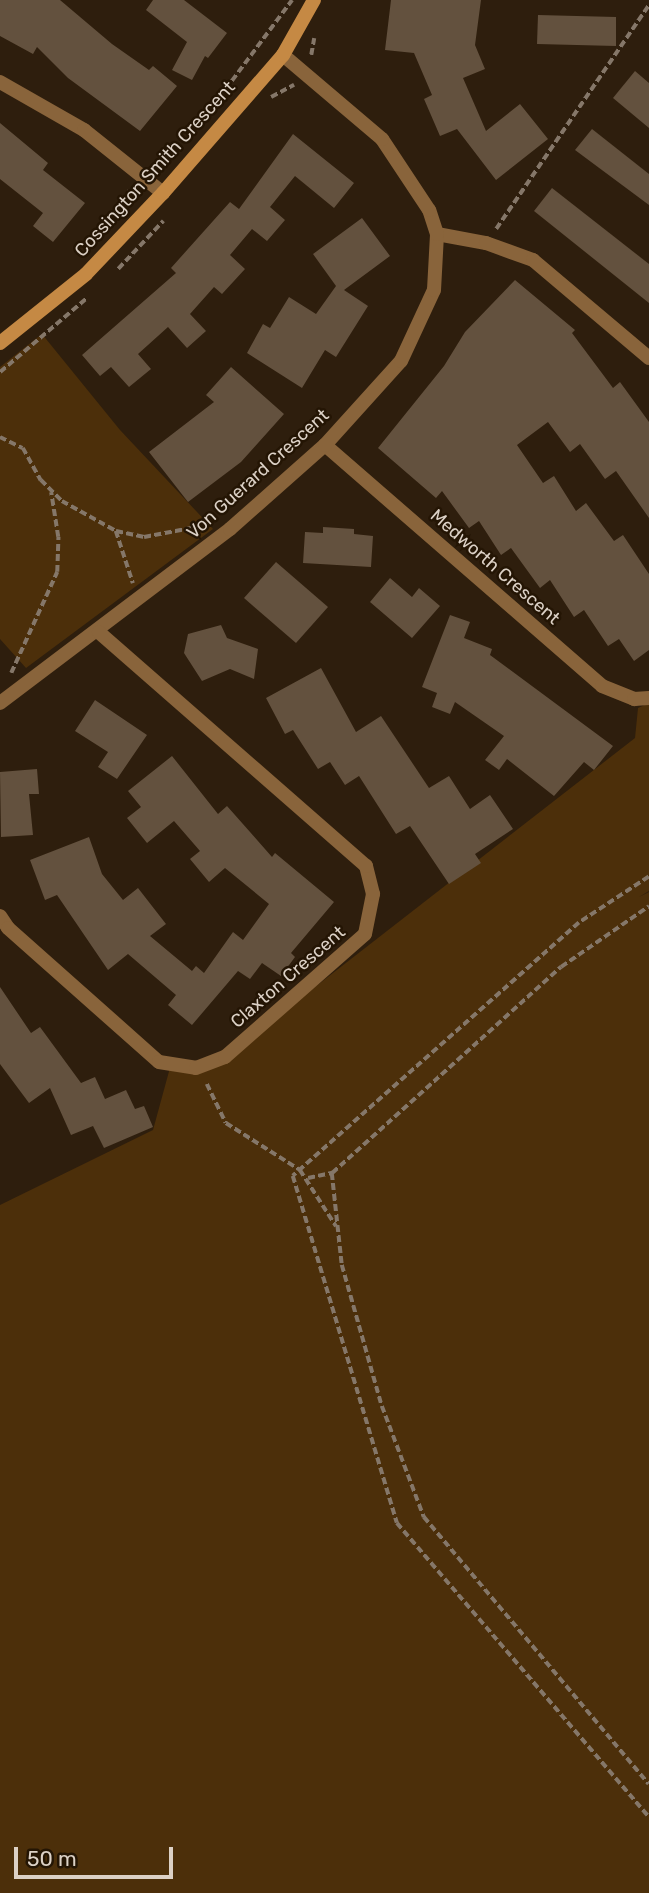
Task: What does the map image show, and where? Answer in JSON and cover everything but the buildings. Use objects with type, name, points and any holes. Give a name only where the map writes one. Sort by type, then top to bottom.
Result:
[{"type":"street","name":"Cossington Smith Crescent","points":[[0,343],[86,274],[163,193],[283,55],[314,0]]},
{"type":"street","name":"Von Guerard Crescent","points":[[0,704],[99,632],[230,529],[325,445],[401,360],[434,290],[437,234],[429,210],[382,139],[283,55]]},
{"type":"street","points":[[0,82],[84,130],[163,193]]},
{"type":"street","points":[[437,234],[486,243],[533,260],[649,358]]},
{"type":"street","name":"Medworth Crescent","points":[[325,445],[602,685],[634,699],[649,698]]},
{"type":"street","name":"Claxton Crescent","points":[[99,632],[366,866],[373,894],[365,934],[225,1057],[201,1066]]},
{"type":"street","points":[[0,916],[8,928],[159,1062],[201,1066]]},
{"type":"path","points":[[496,229],[649,5]]},
{"type":"path","points":[[292,90],[302,94]]},
{"type":"path","points":[[0,437],[23,448],[51,492],[73,511],[116,531],[144,537],[201,525],[230,529]]},
{"type":"path","points":[[23,671],[12,679],[14,660],[41,615],[57,572],[58,537],[51,492]]},
{"type":"path","points":[[116,531],[136,589],[145,581]]},
{"type":"path","points":[[649,877],[579,923],[293,1176],[397,1523],[649,1817]]},
{"type":"path","points":[[308,1178],[332,1173],[561,967],[649,906]]},
{"type":"path","points":[[201,1066],[226,1123],[300,1170],[308,1178],[337,1228]]},
{"type":"path","points":[[332,1173],[342,1265],[382,1406],[424,1517],[649,1784]]},
{"type":"shaded area","points":[[42,334],[120,430],[213,529],[26,668],[0,639],[0,367]]},
{"type":"shaded area","points":[[649,703],[649,891],[639,897],[649,892],[649,1893],[0,1893],[0,1205],[153,1130],[171,1064],[196,1068],[225,1057],[635,738],[638,708]]}]
